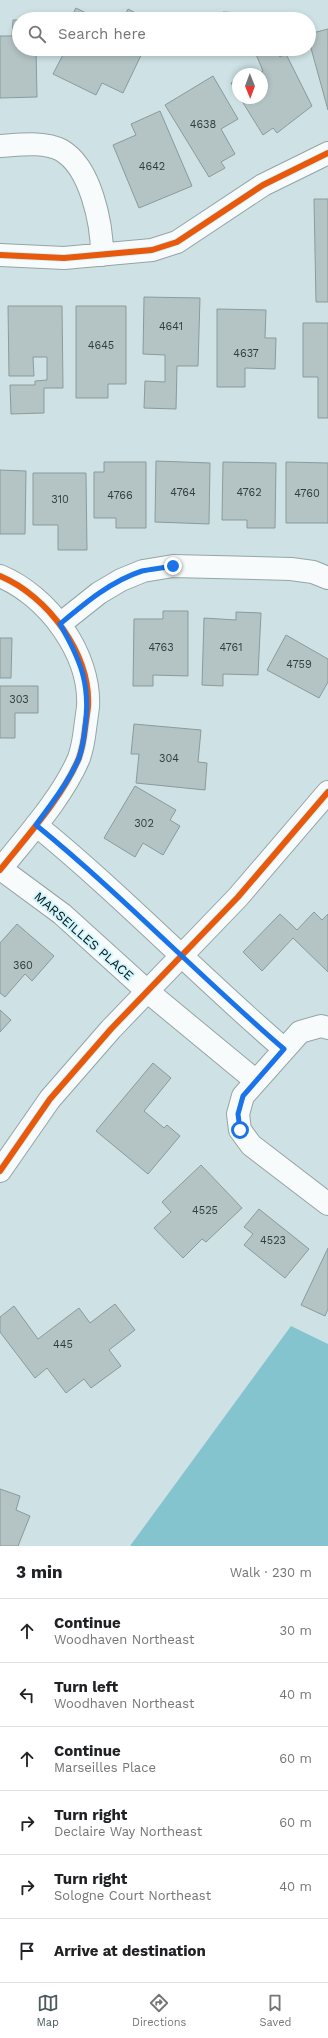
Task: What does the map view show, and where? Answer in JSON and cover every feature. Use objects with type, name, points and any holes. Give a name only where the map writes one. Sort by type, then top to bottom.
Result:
[{"type":"street","points":[[0,146],[36,144],[61,150],[76,163],[88,185],[98,211],[102,233],[102,255]]},
{"type":"street","points":[[0,255],[64,258],[152,250],[177,242],[263,185],[328,153]]},
{"type":"street","points":[[60,624],[99,593],[121,580],[143,571],[173,566],[291,569],[313,572],[328,578]]},
{"type":"street","points":[[0,576],[25,589],[44,605],[60,624],[77,654],[85,681],[88,706],[79,758],[66,782],[36,825],[0,869]]},
{"type":"street","points":[[0,1171],[50,1099],[111,1029],[238,898],[328,792]]},
{"type":"street","points":[[36,825],[67,851],[234,1006],[284,1049]]},
{"type":"street","name":"MARSEILLES PLACE","points":[[0,869],[62,914],[147,991],[256,1081]]},
{"type":"street","points":[[328,1028],[321,1026],[300,1032],[243,1096],[238,1114],[240,1130],[251,1145],[328,1204]]},
{"type":"shaded area","points":[[291,1326],[328,1344],[328,1546],[130,1546]]},
{"type":"building","points":[[76,8],[84,12],[74,12]]},
{"type":"building","points":[[128,9],[134,12],[126,12]]},
{"type":"building","points":[[328,29],[328,110],[313,56],[316,56],[316,32]]},
{"type":"building","points":[[0,36],[12,36],[12,56],[36,56],[37,97],[0,98]]},
{"type":"building","points":[[62,56],[141,56],[123,93],[102,83],[96,95],[53,74]]},
{"type":"building","points":[[257,56],[287,56],[312,106],[277,133],[273,128],[263,135],[244,104],[268,104],[268,68],[262,68]]},
{"type":"building","points":[[213,76],[238,119],[221,129],[235,154],[221,162],[225,168],[209,177],[165,105]]},
{"type":"building","points":[[160,111],[192,186],[139,208],[113,145],[136,135],[131,124]]},
{"type":"building","points":[[314,199],[328,199],[328,302],[316,302]]},
{"type":"building","points":[[144,297],[200,298],[198,366],[177,366],[176,409],[144,408],[145,381],[165,382],[165,355],[143,354]]},
{"type":"building","points":[[8,306],[62,306],[63,388],[44,388],[44,413],[11,414],[10,385],[35,385],[35,381],[47,380],[47,357],[33,357],[34,376],[9,376]]},
{"type":"building","points":[[76,306],[126,306],[126,384],[108,384],[108,398],[76,398]]},
{"type":"building","points":[[217,309],[266,310],[265,338],[276,338],[275,369],[245,368],[245,387],[217,387]]},
{"type":"building","points":[[303,323],[328,323],[328,418],[318,418],[318,377],[303,377]]},
{"type":"building","points":[[156,461],[210,463],[209,524],[155,522]]},
{"type":"building","points":[[104,462],[146,462],[146,528],[116,528],[116,518],[94,518],[94,472],[104,472]]},
{"type":"building","points":[[223,462],[276,463],[275,528],[247,528],[247,520],[222,520]]},
{"type":"building","points":[[286,462],[328,463],[328,523],[286,523]]},
{"type":"building","points":[[0,470],[26,471],[25,534],[0,534]]},
{"type":"building","points":[[33,473],[86,473],[87,550],[58,550],[58,525],[33,525]]},
{"type":"building","points":[[163,611],[188,611],[188,676],[153,675],[153,686],[133,686],[134,619],[163,619]]},
{"type":"building","points":[[236,612],[261,613],[258,675],[223,674],[223,686],[202,685],[204,618],[236,620]]},
{"type":"building","points":[[286,635],[328,659],[328,682],[319,698],[267,670]]},
{"type":"building","points":[[0,638],[12,638],[11,678],[0,678]]},
{"type":"building","points":[[0,686],[38,686],[38,713],[15,713],[15,738],[0,738]]},
{"type":"building","points":[[134,724],[201,730],[198,762],[207,763],[205,790],[136,783],[139,754],[131,754]]},
{"type":"building","points":[[135,786],[176,810],[170,820],[180,826],[163,855],[143,843],[135,857],[104,838]]},
{"type":"building","points":[[314,912],[322,920],[328,914],[328,972],[293,938],[262,971],[243,952],[280,914],[297,930]]},
{"type":"building","points":[[17,924],[54,956],[32,981],[25,974],[5,997],[0,993],[0,943]]},
{"type":"building","points":[[0,1010],[11,1020],[0,1032]]},
{"type":"building","points":[[153,1063],[171,1078],[144,1111],[164,1128],[167,1125],[180,1136],[148,1174],[96,1131]]},
{"type":"building","points":[[201,1165],[242,1208],[206,1242],[202,1239],[183,1258],[154,1228],[171,1212],[162,1202]]},
{"type":"building","points":[[259,1209],[309,1249],[285,1278],[244,1245],[253,1234],[244,1227]]},
{"type":"building","points":[[328,1248],[328,1309],[325,1316],[301,1305]]},
{"type":"building","points":[[115,1304],[135,1330],[109,1350],[121,1366],[91,1388],[84,1379],[66,1393],[47,1368],[35,1378],[0,1332],[0,1317],[14,1306],[38,1339],[79,1308],[90,1323]]},
{"type":"building","points":[[0,1489],[20,1496],[16,1510],[30,1516],[18,1546],[0,1546]]},
{"type":"cycle path","points":[[0,255],[64,258],[152,250],[177,242],[263,185],[328,153]]},
{"type":"cycle path","points":[[0,576],[18,585],[34,597],[50,612],[63,629],[74,648],[82,667],[87,687],[88,707],[81,751],[72,773],[54,802],[0,870]]},
{"type":"cycle path","points":[[0,1171],[50,1099],[111,1029],[238,897],[328,792]]},
{"type":"route","points":[[173,566],[143,571],[121,580],[99,593],[60,624],[77,654],[85,681],[88,706],[79,758],[66,782],[36,825],[61,845],[234,1006],[284,1049],[243,1096],[238,1114],[240,1130]]}]
